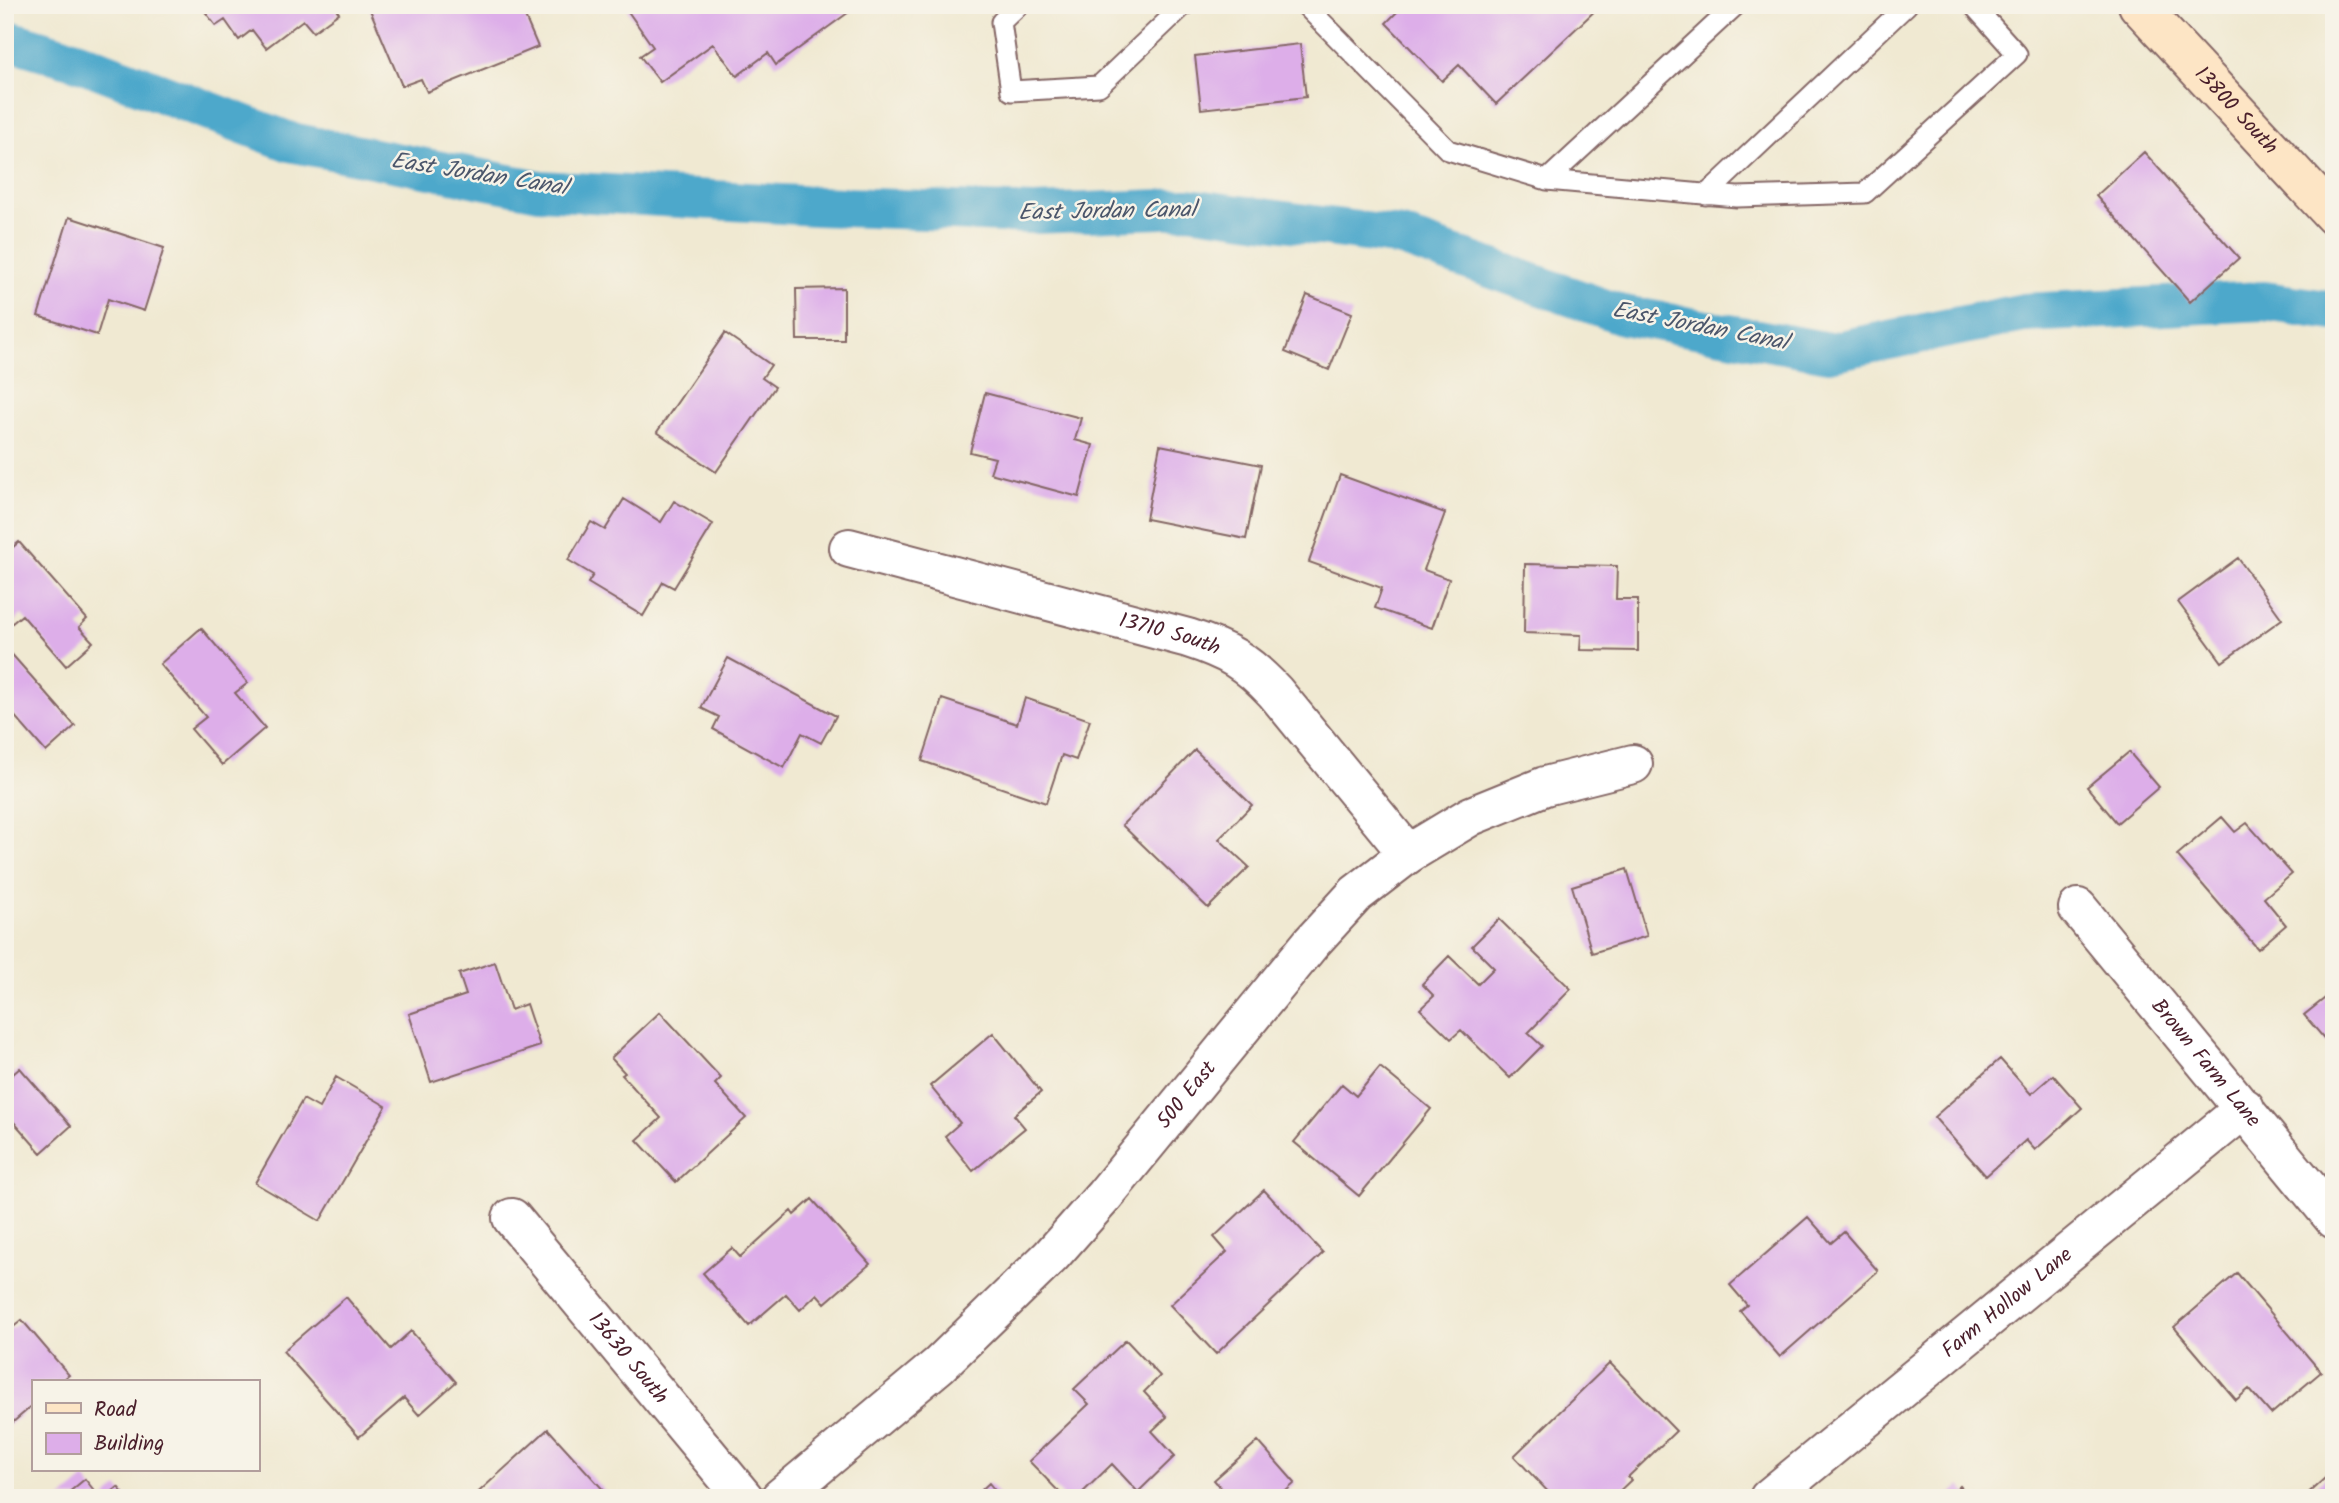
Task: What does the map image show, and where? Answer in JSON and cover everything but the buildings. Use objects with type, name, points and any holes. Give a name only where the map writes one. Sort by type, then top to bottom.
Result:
[{"type":"main road","name":"13800 South","points":[[2138,5],[2334,216]]},
{"type":"street","name":"13710 South","points":[[849,548],[1188,638],[1237,657],[1275,692],[1408,854]]},
{"type":"street","name":"500 East","points":[[780,1498],[939,1365],[1051,1256],[1356,894],[1408,854],[1471,816],[1556,783],[1633,764]]},
{"type":"street","name":"Brown Farm Lane","points":[[2078,908],[2334,1219]]},
{"type":"street","name":"Farm Hollow Lane","points":[[1769,1498],[2245,1108]]},
{"type":"street","name":"13630 South","points":[[512,1218],[744,1498]]},
{"type":"lane","points":[[1019,5],[1001,22],[1011,92],[1099,86],[1184,5]]},
{"type":"lane","points":[[1305,5],[1448,150],[1547,180],[1737,197],[1865,193],[2017,54],[1973,5]]},
{"type":"lane","points":[[1547,180],[1736,5]]},
{"type":"lane","points":[[1706,195],[1907,5]]},
{"type":"waterway","name":"East Jordan Canal","points":[[5,39],[78,61],[290,142],[540,190],[816,206],[1034,214],[1188,208],[1402,237],[1623,315],[1829,352],[2024,313],[2264,301],[2334,311]]}]
